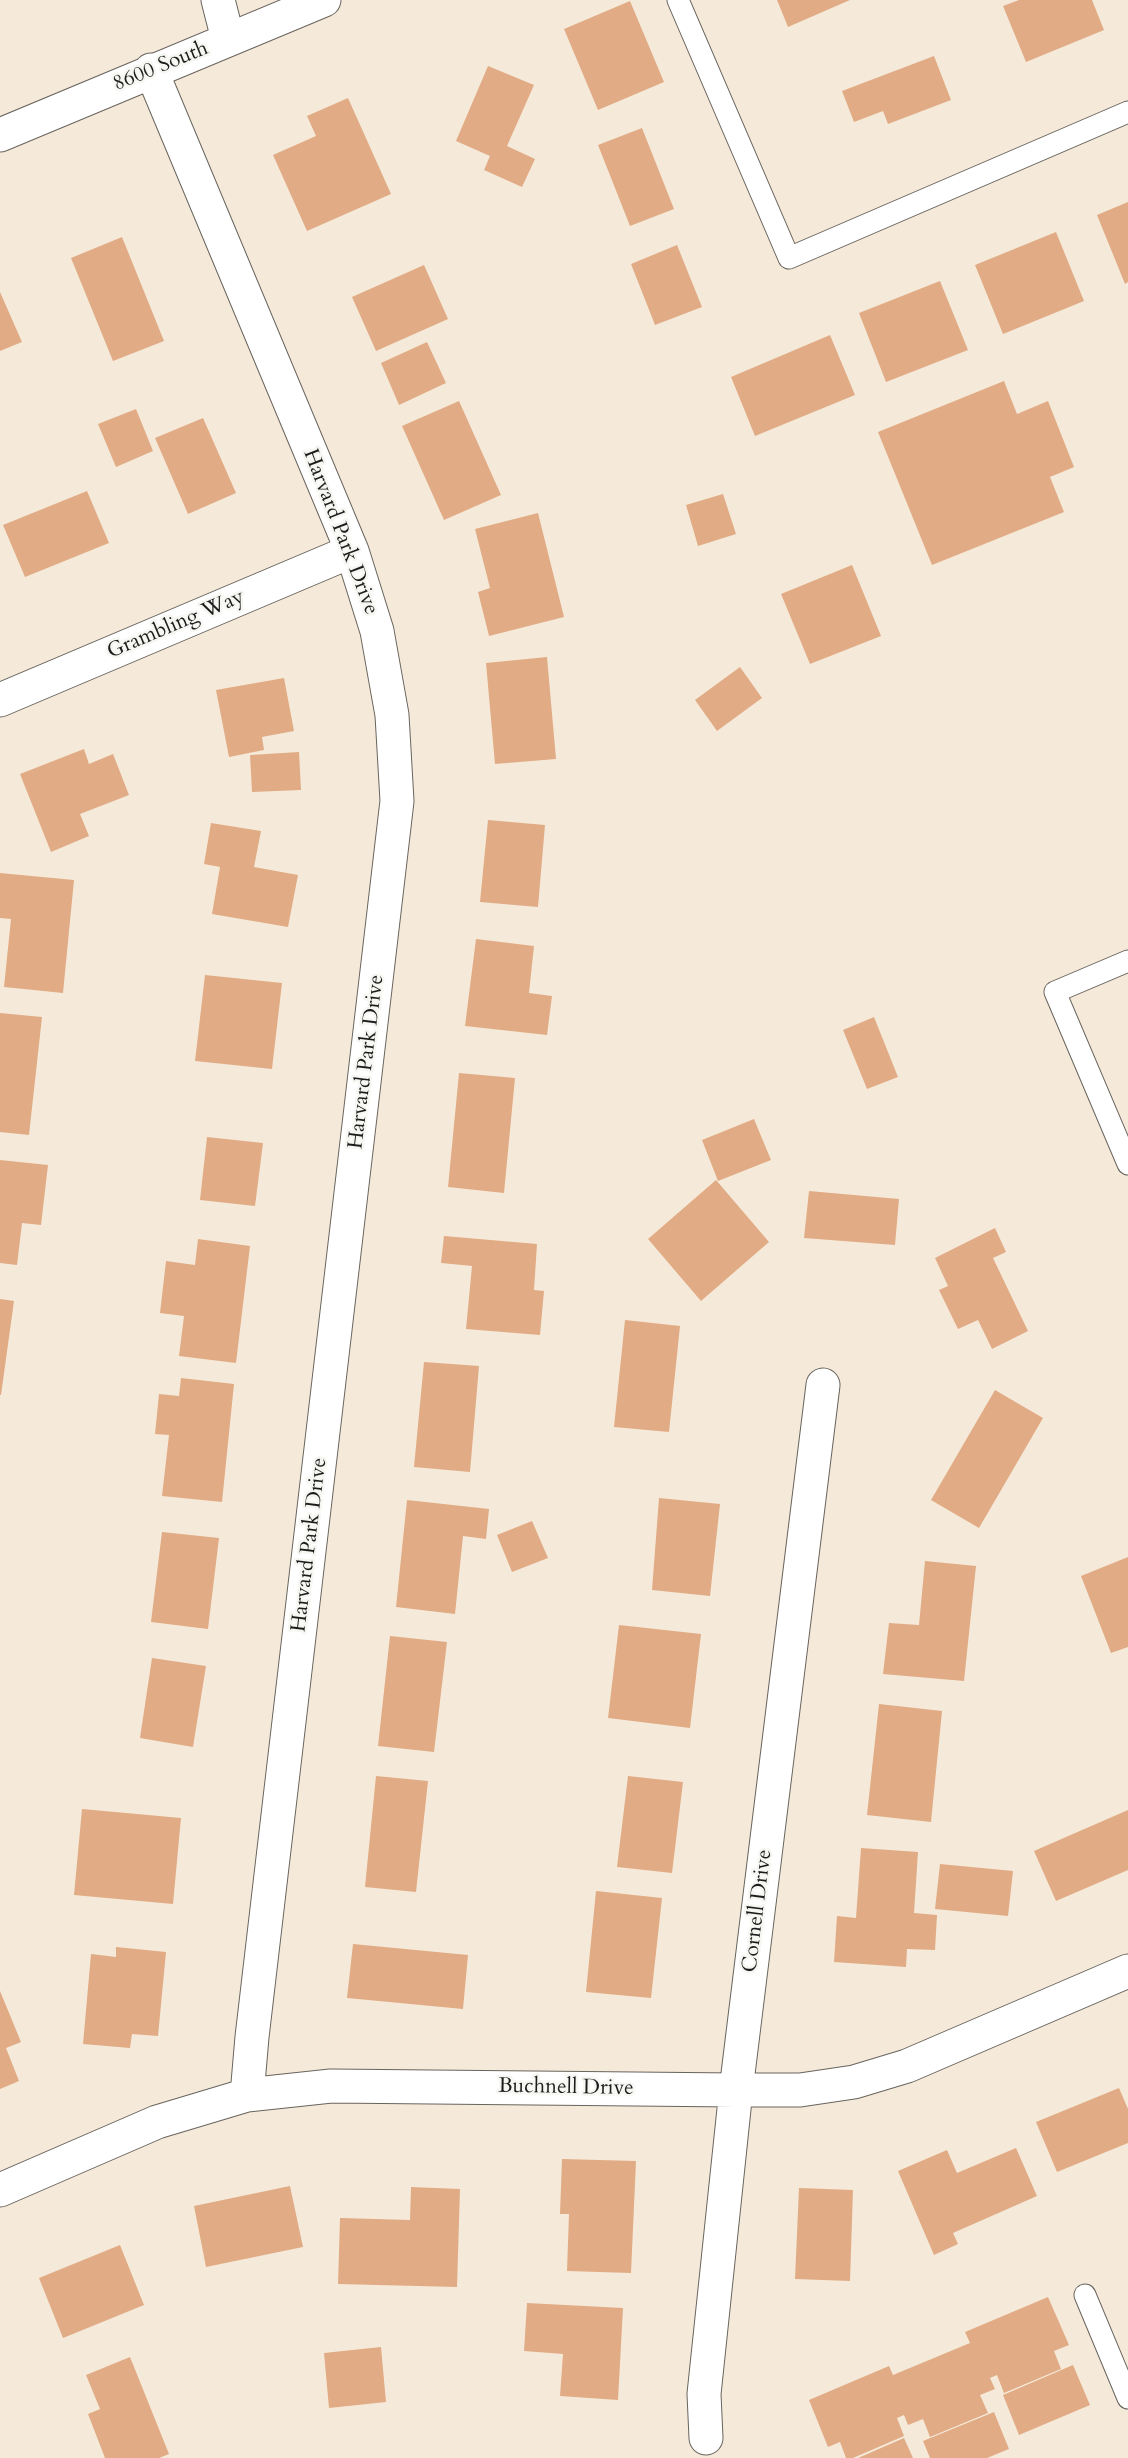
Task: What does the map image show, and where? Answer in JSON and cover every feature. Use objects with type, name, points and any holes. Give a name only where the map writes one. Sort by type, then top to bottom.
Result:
[{"type":"street","points":[[218,0],[228,39]]},
{"type":"street","name":"8600 South","points":[[0,135],[151,70],[324,0]]},
{"type":"street","name":"Harvard Park Drive","points":[[151,70],[352,551],[379,642],[392,715],[397,801],[253,2025],[247,2095]]},
{"type":"street","name":"Grambling Way","points":[[0,700],[352,551]]},
{"type":"street","name":"Cornell Drive","points":[[707,2448],[704,2394],[736,2090],[823,1385]]},
{"type":"street","name":"Buchnell Drive","points":[[0,2190],[157,2122],[247,2095],[331,2086],[800,2090],[855,2082],[907,2066],[1128,1971]]},
{"type":"lane","points":[[678,0],[789,258],[1128,112]]},
{"type":"lane","points":[[1128,961],[1055,992],[1128,1164]]},
{"type":"lane","points":[[1085,2295],[1128,2398]]},
{"type":"building","points":[[777,0],[850,0],[788,27]]},
{"type":"building","points":[[1019,0],[1092,0],[1104,30],[1026,62],[1003,6]]},
{"type":"building","points":[[630,1],[664,82],[598,110],[564,29]]},
{"type":"building","points":[[934,56],[951,100],[888,124],[883,111],[854,122],[842,91]]},
{"type":"building","points":[[488,66],[534,85],[507,146],[535,159],[522,187],[484,170],[490,156],[456,141]]},
{"type":"building","points":[[348,98],[391,194],[307,231],[273,155],[316,136],[307,116]]},
{"type":"building","points":[[642,128],[674,209],[630,226],[598,145]]},
{"type":"building","points":[[1128,202],[1128,282],[1125,284],[1097,215]]},
{"type":"building","points":[[1056,232],[1084,301],[1003,334],[975,265]]},
{"type":"building","points":[[122,237],[164,341],[113,361],[71,258]]},
{"type":"building","points":[[677,245],[702,307],[655,325],[631,264]]},
{"type":"building","points":[[424,265],[448,319],[376,351],[352,297]]},
{"type":"building","points":[[940,281],[968,350],[886,382],[859,313]]},
{"type":"building","points":[[0,292],[22,342],[0,351]]},
{"type":"building","points":[[830,335],[855,395],[755,436],[731,377]]},
{"type":"building","points":[[427,342],[446,383],[399,405],[381,363]]},
{"type":"building","points":[[1004,381],[1017,414],[1048,401],[1074,467],[1050,477],[1064,512],[932,565],[878,432]]},
{"type":"building","points":[[459,401],[501,495],[444,520],[402,426]]},
{"type":"building","points":[[136,409],[153,451],[116,467],[98,424]]},
{"type":"building","points":[[203,418],[236,493],[188,514],[155,438]]},
{"type":"building","points":[[87,491],[109,543],[25,577],[3,525]]},
{"type":"building","points":[[723,494],[736,534],[698,546],[686,505]]},
{"type":"building","points":[[538,513],[564,617],[489,636],[478,592],[490,588],[475,529]]},
{"type":"building","points":[[852,565],[881,636],[810,664],[781,594]]},
{"type":"building","points":[[547,657],[556,759],[495,764],[486,663]]},
{"type":"building","points":[[740,667],[762,698],[717,731],[695,700]]},
{"type":"building","points":[[284,678],[294,731],[262,737],[264,750],[229,757],[216,690]]},
{"type":"building","points":[[84,749],[89,764],[113,754],[129,795],[80,814],[89,836],[51,852],[20,774]]},
{"type":"building","points":[[299,752],[301,790],[252,792],[250,755]]},
{"type":"building","points":[[488,820],[545,825],[538,907],[480,902]]},
{"type":"building","points":[[211,823],[261,831],[254,867],[298,875],[288,927],[212,914],[220,867],[204,864]]},
{"type":"building","points":[[0,873],[74,880],[63,993],[4,987],[11,919],[0,918]]},
{"type":"building","points":[[476,939],[534,946],[529,993],[552,996],[547,1035],[465,1026]]},
{"type":"building","points":[[205,975],[282,983],[272,1069],[195,1061]]},
{"type":"building","points":[[0,1013],[42,1017],[29,1135],[0,1132]]},
{"type":"building","points":[[874,1017],[898,1077],[867,1089],[843,1030]]},
{"type":"building","points":[[459,1073],[515,1078],[504,1193],[448,1187]]},
{"type":"building","points":[[754,1119],[771,1160],[718,1181],[702,1140]]},
{"type":"building","points":[[207,1137],[263,1143],[255,1206],[200,1200]]},
{"type":"building","points":[[0,1160],[48,1165],[41,1225],[22,1223],[17,1265],[0,1263]]},
{"type":"building","points":[[716,1180],[769,1242],[701,1301],[648,1239]]},
{"type":"building","points":[[809,1191],[899,1199],[895,1245],[804,1238]]},
{"type":"building","points":[[995,1228],[1006,1252],[993,1258],[1028,1331],[992,1349],[978,1320],[958,1329],[939,1290],[948,1286],[935,1258]]},
{"type":"building","points":[[444,1236],[537,1244],[534,1290],[544,1291],[540,1335],[466,1329],[472,1266],[441,1263]]},
{"type":"building","points":[[198,1239],[250,1246],[236,1363],[179,1356],[184,1316],[160,1313],[166,1261],[195,1265]]},
{"type":"building","points":[[0,1299],[14,1301],[1,1395],[0,1395]]},
{"type":"building","points":[[625,1320],[680,1326],[669,1432],[614,1427]]},
{"type":"building","points":[[424,1362],[479,1366],[470,1472],[414,1467]]},
{"type":"building","points":[[181,1378],[234,1384],[222,1502],[162,1496],[169,1435],[155,1434],[159,1394],[179,1396]]},
{"type":"building","points":[[995,1390],[1043,1418],[979,1528],[931,1500]]},
{"type":"building","points":[[659,1498],[720,1504],[710,1596],[652,1590]]},
{"type":"building","points":[[407,1500],[489,1509],[486,1539],[463,1536],[455,1614],[396,1607]]},
{"type":"building","points":[[532,1521],[548,1558],[512,1572],[497,1535]]},
{"type":"building","points":[[162,1532],[219,1538],[208,1629],[151,1622]]},
{"type":"building","points":[[1128,1557],[1128,1647],[1111,1653],[1081,1576]]},
{"type":"building","points":[[925,1561],[976,1566],[964,1681],[883,1674],[889,1623],[919,1625]]},
{"type":"building","points":[[619,1625],[701,1634],[690,1728],[608,1718]]},
{"type":"building","points":[[390,1636],[447,1642],[434,1752],[378,1746]]},
{"type":"building","points":[[152,1658],[206,1666],[193,1747],[140,1738]]},
{"type":"building","points":[[879,1704],[942,1711],[931,1822],[867,1815]]},
{"type":"building","points":[[376,1776],[428,1781],[416,1892],[365,1887]]},
{"type":"building","points":[[628,1776],[683,1782],[672,1873],[617,1867]]},
{"type":"building","points":[[82,1809],[181,1818],[173,1904],[74,1895]]},
{"type":"building","points":[[1128,1810],[1128,1870],[1056,1901],[1034,1851]]},
{"type":"building","points":[[861,1848],[918,1852],[914,1913],[937,1915],[935,1950],[907,1949],[906,1967],[834,1962],[837,1916],[856,1918]]},
{"type":"building","points":[[940,1864],[1013,1871],[1008,1916],[935,1909]]},
{"type":"building","points":[[596,1891],[662,1898],[651,1998],[586,1992]]},
{"type":"building","points":[[353,1944],[468,1955],[463,2009],[347,1998]]},
{"type":"building","points":[[116,1947],[166,1952],[158,2036],[132,2034],[130,2048],[83,2044],[91,1954],[116,1957]]},
{"type":"building","points":[[0,1991],[21,2042],[6,2048],[19,2081],[0,2089]]},
{"type":"building","points":[[1119,2088],[1128,2109],[1128,2143],[1057,2172],[1036,2122]]},
{"type":"building","points":[[1016,2148],[1037,2196],[953,2233],[958,2244],[934,2255],[898,2171],[947,2150],[957,2173]]},
{"type":"building","points":[[562,2159],[636,2161],[631,2273],[567,2271],[569,2214],[560,2214]]},
{"type":"building","points":[[290,2186],[303,2247],[206,2267],[194,2206]]},
{"type":"building","points":[[411,2187],[460,2189],[457,2287],[338,2284],[340,2218],[410,2220]]},
{"type":"building","points":[[799,2188],[853,2190],[850,2281],[795,2279]]},
{"type":"building","points":[[120,2245],[144,2305],[63,2338],[39,2278]]},
{"type":"building","points":[[1048,2297],[1069,2345],[1054,2351],[1061,2369],[1004,2393],[997,2375],[990,2378],[995,2389],[980,2395],[988,2413],[930,2437],[923,2419],[908,2425],[904,2415],[897,2418],[904,2436],[853,2458],[846,2458],[840,2442],[828,2447],[809,2400],[889,2366],[893,2375],[970,2343],[965,2332]]},
{"type":"building","points":[[527,2303],[623,2308],[618,2400],[560,2396],[563,2354],[524,2351]]},
{"type":"building","points":[[381,2347],[386,2402],[329,2408],[324,2353]]},
{"type":"building","points":[[130,2357],[169,2454],[159,2458],[105,2458],[88,2414],[100,2409],[86,2375]]},
{"type":"building","points":[[1073,2365],[1090,2405],[1019,2435],[1003,2395]]},
{"type":"building","points":[[994,2412],[1009,2449],[987,2458],[930,2458],[923,2441]]},
{"type":"building","points":[[904,2438],[913,2458],[858,2458]]}]
